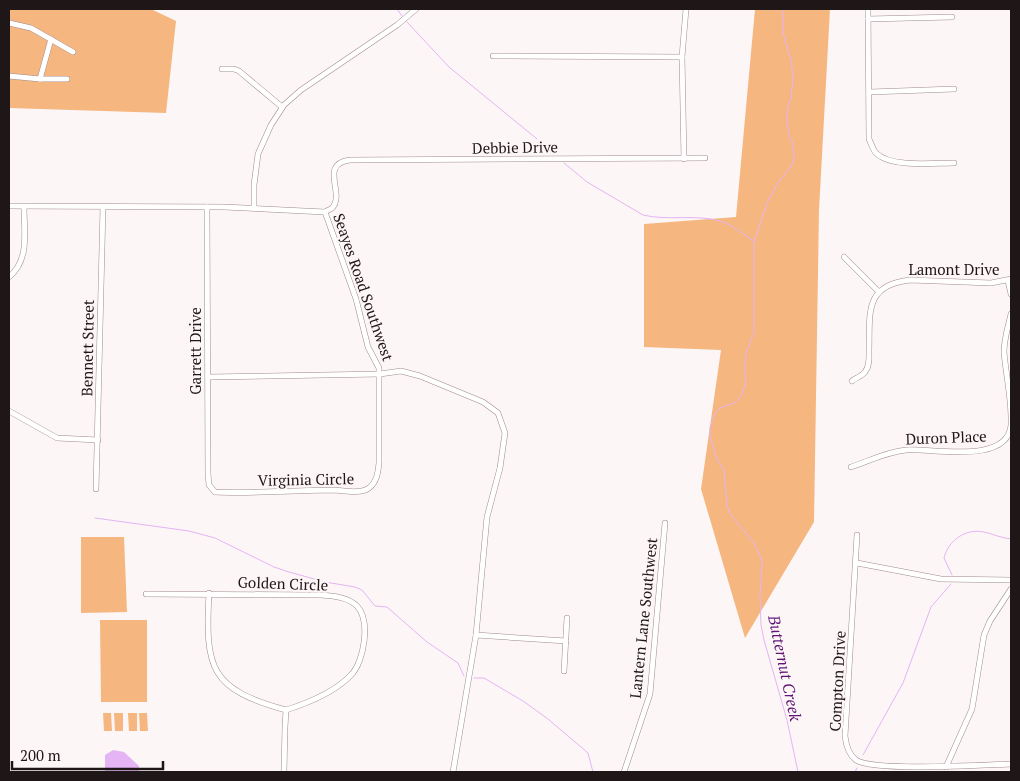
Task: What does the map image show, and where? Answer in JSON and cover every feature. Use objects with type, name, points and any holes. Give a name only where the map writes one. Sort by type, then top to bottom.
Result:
[{"type":"street","points":[[254,208],[255,170],[258,154],[266,135],[282,107],[301,90],[397,25],[416,9]]},
{"type":"street","points":[[684,159],[682,57],[686,9]]},
{"type":"street","points":[[868,9],[869,139],[876,153],[886,160],[915,163],[954,163]]},
{"type":"street","points":[[868,19],[952,17]]},
{"type":"street","points":[[9,23],[31,28],[73,52]]},
{"type":"street","points":[[40,79],[51,40]]},
{"type":"street","points":[[493,56],[682,57]]},
{"type":"street","points":[[222,70],[234,69],[239,71],[282,107]]},
{"type":"street","points":[[9,76],[67,79]]},
{"type":"street","points":[[870,92],[954,89]]},
{"type":"street","name":"Debbie Drive","points":[[325,212],[332,208],[335,202],[334,174],[337,165],[350,160],[705,158]]},
{"type":"street","name":"Seayes Road Southwest","points":[[9,206],[207,207],[325,212],[356,299],[368,347],[380,374],[400,371],[431,380],[483,402],[498,413],[504,433],[503,450],[487,517],[476,635],[453,772]]},
{"type":"street","points":[[9,277],[18,268],[23,259],[24,206]]},
{"type":"street","name":"Bennett Street","points":[[96,490],[103,207]]},
{"type":"street","name":"Garrett Drive","points":[[207,207],[208,474],[209,485],[215,492]]},
{"type":"street","points":[[844,257],[878,292],[874,298],[870,313],[869,360],[867,368],[864,374],[852,381]]},
{"type":"street","name":"Lamont Drive","points":[[878,292],[889,284],[910,280],[991,283],[1009,280]]},
{"type":"street","points":[[1009,280],[1011,294]]},
{"type":"street","name":"Duron Place","points":[[851,467],[887,453],[906,450],[980,451],[994,448],[1005,440],[1011,427],[1004,350],[1011,314]]},
{"type":"street","points":[[208,377],[380,374]]},
{"type":"street","name":"Virginia Circle","points":[[215,492],[366,490],[376,477],[379,463],[380,374]]},
{"type":"street","points":[[9,411],[57,438],[98,440]]},
{"type":"street","name":"Lantern Lane Southwest","points":[[624,772],[650,694],[665,523]]},
{"type":"street","name":"Compton Drive","points":[[857,535],[846,736],[847,748],[853,758],[864,764],[946,767],[1011,764]]},
{"type":"street","points":[[856,563],[941,579],[1011,580]]},
{"type":"street","points":[[946,767],[972,709],[984,635],[990,621],[1011,590]]},
{"type":"street","name":"Golden Circle","points":[[146,594],[320,595],[346,600],[359,608],[362,614],[364,634],[363,653],[359,665],[352,675],[310,701],[286,710]]},
{"type":"street","points":[[209,594],[209,642],[211,658],[216,671],[226,683],[248,698],[286,710],[284,772]]},
{"type":"street","points":[[564,671],[567,618]]},
{"type":"street","points":[[476,635],[566,641]]},
{"type":"shaded area","points":[[9,9],[151,9],[176,21],[166,113],[9,108]]},
{"type":"shaded area","points":[[755,9],[830,9],[819,210],[814,522],[745,638],[701,489],[721,350],[644,347],[644,224],[736,217]]},
{"type":"shaded area","points":[[81,537],[124,537],[127,612],[81,613]]},
{"type":"shaded area","points":[[100,620],[147,620],[147,702],[101,702]]},
{"type":"shaded area","points":[[103,713],[111,713],[112,731],[104,731]]},
{"type":"shaded area","points":[[114,713],[123,713],[123,731],[115,731]]},
{"type":"shaded area","points":[[128,713],[137,713],[137,731],[129,731]]},
{"type":"shaded area","points":[[139,713],[147,713],[148,731],[140,731]]},
{"type":"shaded area","points":[[113,750],[124,752],[139,766],[139,772],[105,772],[105,755]]},
{"type":"waterway","points":[[397,9],[402,16]]},
{"type":"waterway","name":"Butternut Creek","points":[[783,9],[783,32],[791,61],[793,77],[787,121],[789,136],[793,143],[794,158],[792,165],[778,183],[767,203],[754,242],[754,332],[746,353],[746,384],[740,398],[734,403],[720,408],[715,413],[710,427],[710,435],[716,457],[724,470],[727,507],[730,514],[754,543],[761,557],[761,625],[787,720],[798,772]]},
{"type":"waterway","points":[[407,22],[449,67],[537,139]]},
{"type":"waterway","points":[[539,142],[553,153]]},
{"type":"waterway","points":[[564,163],[587,182],[643,215],[652,217],[701,218],[720,221],[734,227],[754,241]]},
{"type":"waterway","points":[[95,518],[189,531],[215,538],[274,567],[325,582],[355,587],[362,590],[375,606],[387,607],[427,642],[458,663],[464,676]]},
{"type":"waterway","points":[[952,575],[944,558],[949,546],[958,537],[977,531],[1011,539]]},
{"type":"waterway","points":[[863,755],[903,683],[931,607],[951,584]]},
{"type":"waterway","points":[[474,678],[484,678],[523,701],[548,719],[588,753],[593,772]]},
{"type":"waterway","points":[[855,772],[857,768]]}]
